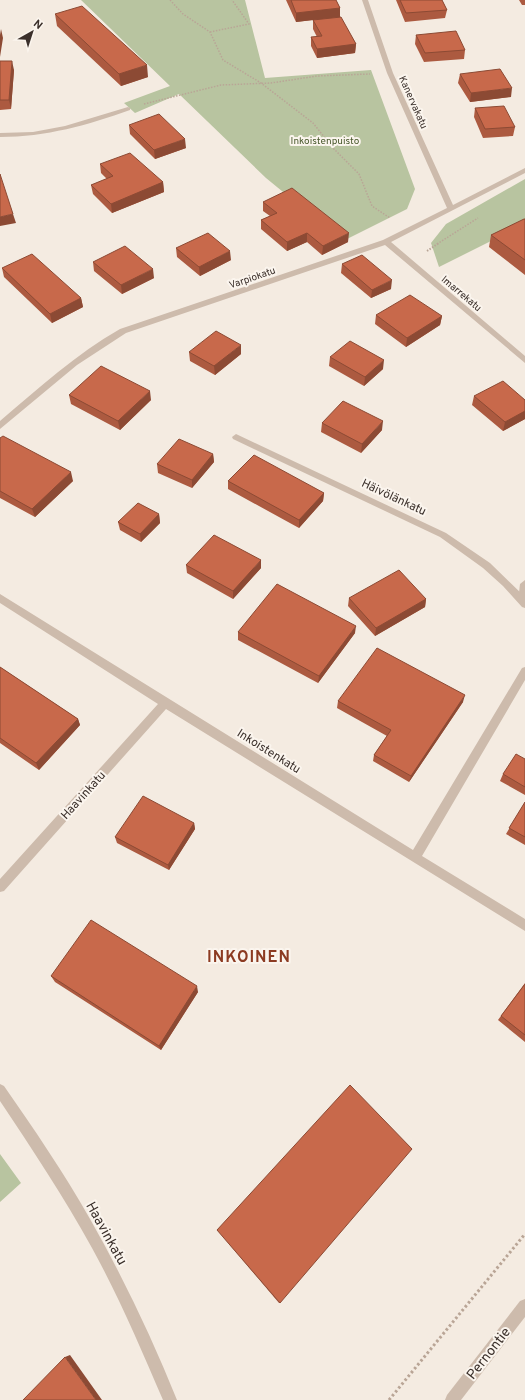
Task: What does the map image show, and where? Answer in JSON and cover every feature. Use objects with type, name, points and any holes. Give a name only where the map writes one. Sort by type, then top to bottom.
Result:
[{"type":"street","name":"Kanervakatu","points":[[365,0],[390,73],[451,209]]},
{"type":"street","points":[[0,135],[31,135],[55,132],[128,109]]},
{"type":"street","name":"Varpiokatu","points":[[0,426],[81,358],[102,342],[124,331],[386,242],[525,170]]},
{"type":"street","name":"Imarrekatu","points":[[386,242],[525,360]]},
{"type":"street","name":"Häivölänkatu","points":[[236,437],[443,535],[498,574],[524,602]]},
{"type":"street","points":[[524,602],[525,584]]},
{"type":"street","name":"Inkoistenkatu","points":[[0,598],[165,703],[416,856],[525,925]]},
{"type":"street","points":[[416,856],[525,671]]},
{"type":"street","name":"Haavinkatu","points":[[0,887],[165,703]]},
{"type":"street","name":"Haavinkatu","points":[[0,1090],[43,1154],[96,1244],[144,1339],[170,1400]]},
{"type":"street","name":"Pernontie","points":[[452,1400],[525,1306]]},
{"type":"path","points":[[170,0],[183,14],[210,32],[223,60],[261,83],[314,123],[333,148],[359,174],[372,206],[407,230]]},
{"type":"path","points":[[210,32],[249,24],[232,0]]},
{"type":"path","points":[[128,109],[221,85],[271,83],[317,76],[390,73]]},
{"type":"path","points":[[410,262],[480,216]]},
{"type":"path","points":[[389,1400],[525,1234]]},
{"type":"green space","name":"Inkoistenpuisto","points":[[81,0],[245,0],[265,78],[371,70],[415,189],[407,209],[343,241],[266,178],[179,94],[135,113],[124,103],[170,86]]},
{"type":"green space","points":[[525,179],[525,224],[439,267],[431,243],[446,224]]},
{"type":"green space","points":[[0,1154],[21,1183],[0,1202]]},
{"type":"building","points":[[291,0],[336,0],[340,8],[296,13]]},
{"type":"building","points":[[400,0],[442,0],[447,10],[406,13]]},
{"type":"building","points":[[82,6],[147,65],[119,74],[55,14]]},
{"type":"building","points":[[341,17],[356,44],[317,49],[311,37],[322,36],[313,20]]},
{"type":"building","points":[[456,31],[465,50],[425,53],[416,35]]},
{"type":"building","points":[[0,61],[12,61],[9,100],[0,100]]},
{"type":"building","points":[[500,69],[512,88],[471,93],[460,74]]},
{"type":"building","points":[[504,106],[515,127],[485,129],[475,108]]},
{"type":"building","points":[[159,114],[185,139],[154,150],[129,125]]},
{"type":"building","points":[[130,153],[163,182],[111,204],[91,185],[113,176],[100,164]]},
{"type":"building","points":[[0,174],[13,214],[0,217]]},
{"type":"building","points":[[292,188],[349,233],[323,246],[307,233],[287,242],[261,220],[277,213],[263,202]]},
{"type":"building","points":[[525,219],[525,260],[491,235]]},
{"type":"building","points":[[208,233],[230,251],[199,267],[176,248]]},
{"type":"building","points":[[125,246],[153,269],[121,285],[93,262]]},
{"type":"building","points":[[32,254],[81,298],[50,314],[2,268]]},
{"type":"building","points":[[362,255],[392,280],[372,290],[342,264]]},
{"type":"building","points":[[410,295],[442,316],[407,338],[376,315]]},
{"type":"building","points":[[216,331],[241,345],[214,366],[189,352]]},
{"type":"building","points":[[350,341],[384,360],[365,377],[330,357]]},
{"type":"building","points":[[101,366],[150,391],[118,421],[69,395]]},
{"type":"building","points":[[503,381],[525,400],[525,411],[505,422],[474,396]]},
{"type":"building","points":[[343,401],[383,421],[362,444],[322,423]]},
{"type":"building","points":[[3,436],[71,472],[32,509],[0,491],[0,438]]},
{"type":"building","points":[[179,439],[213,454],[192,480],[157,464]]},
{"type":"building","points":[[254,455],[324,493],[299,520],[228,481]]},
{"type":"building","points":[[138,503],[159,514],[140,534],[118,522]]},
{"type":"building","points":[[214,535],[261,560],[233,591],[186,565]]},
{"type":"building","points":[[399,570],[426,599],[376,628],[349,598]]},
{"type":"building","points":[[277,584],[356,626],[319,676],[238,632]]},
{"type":"building","points":[[377,648],[465,695],[411,776],[374,755],[391,730],[338,701]]},
{"type":"building","points":[[0,667],[78,719],[36,763],[0,738]]},
{"type":"building","points":[[516,754],[525,759],[525,787],[503,774]]},
{"type":"building","points":[[143,796],[194,823],[168,865],[115,837]]},
{"type":"building","points":[[525,802],[525,837],[509,828]]},
{"type":"building","points":[[91,920],[197,986],[159,1046],[51,976]]},
{"type":"building","points":[[525,984],[525,1035],[501,1016]]},
{"type":"building","points":[[350,1085],[412,1149],[280,1303],[217,1230]]},
{"type":"building","points":[[65,1357],[96,1400],[23,1400]]},
{"type":"district","name":"INKOINEN","points":[[249,956]]}]
